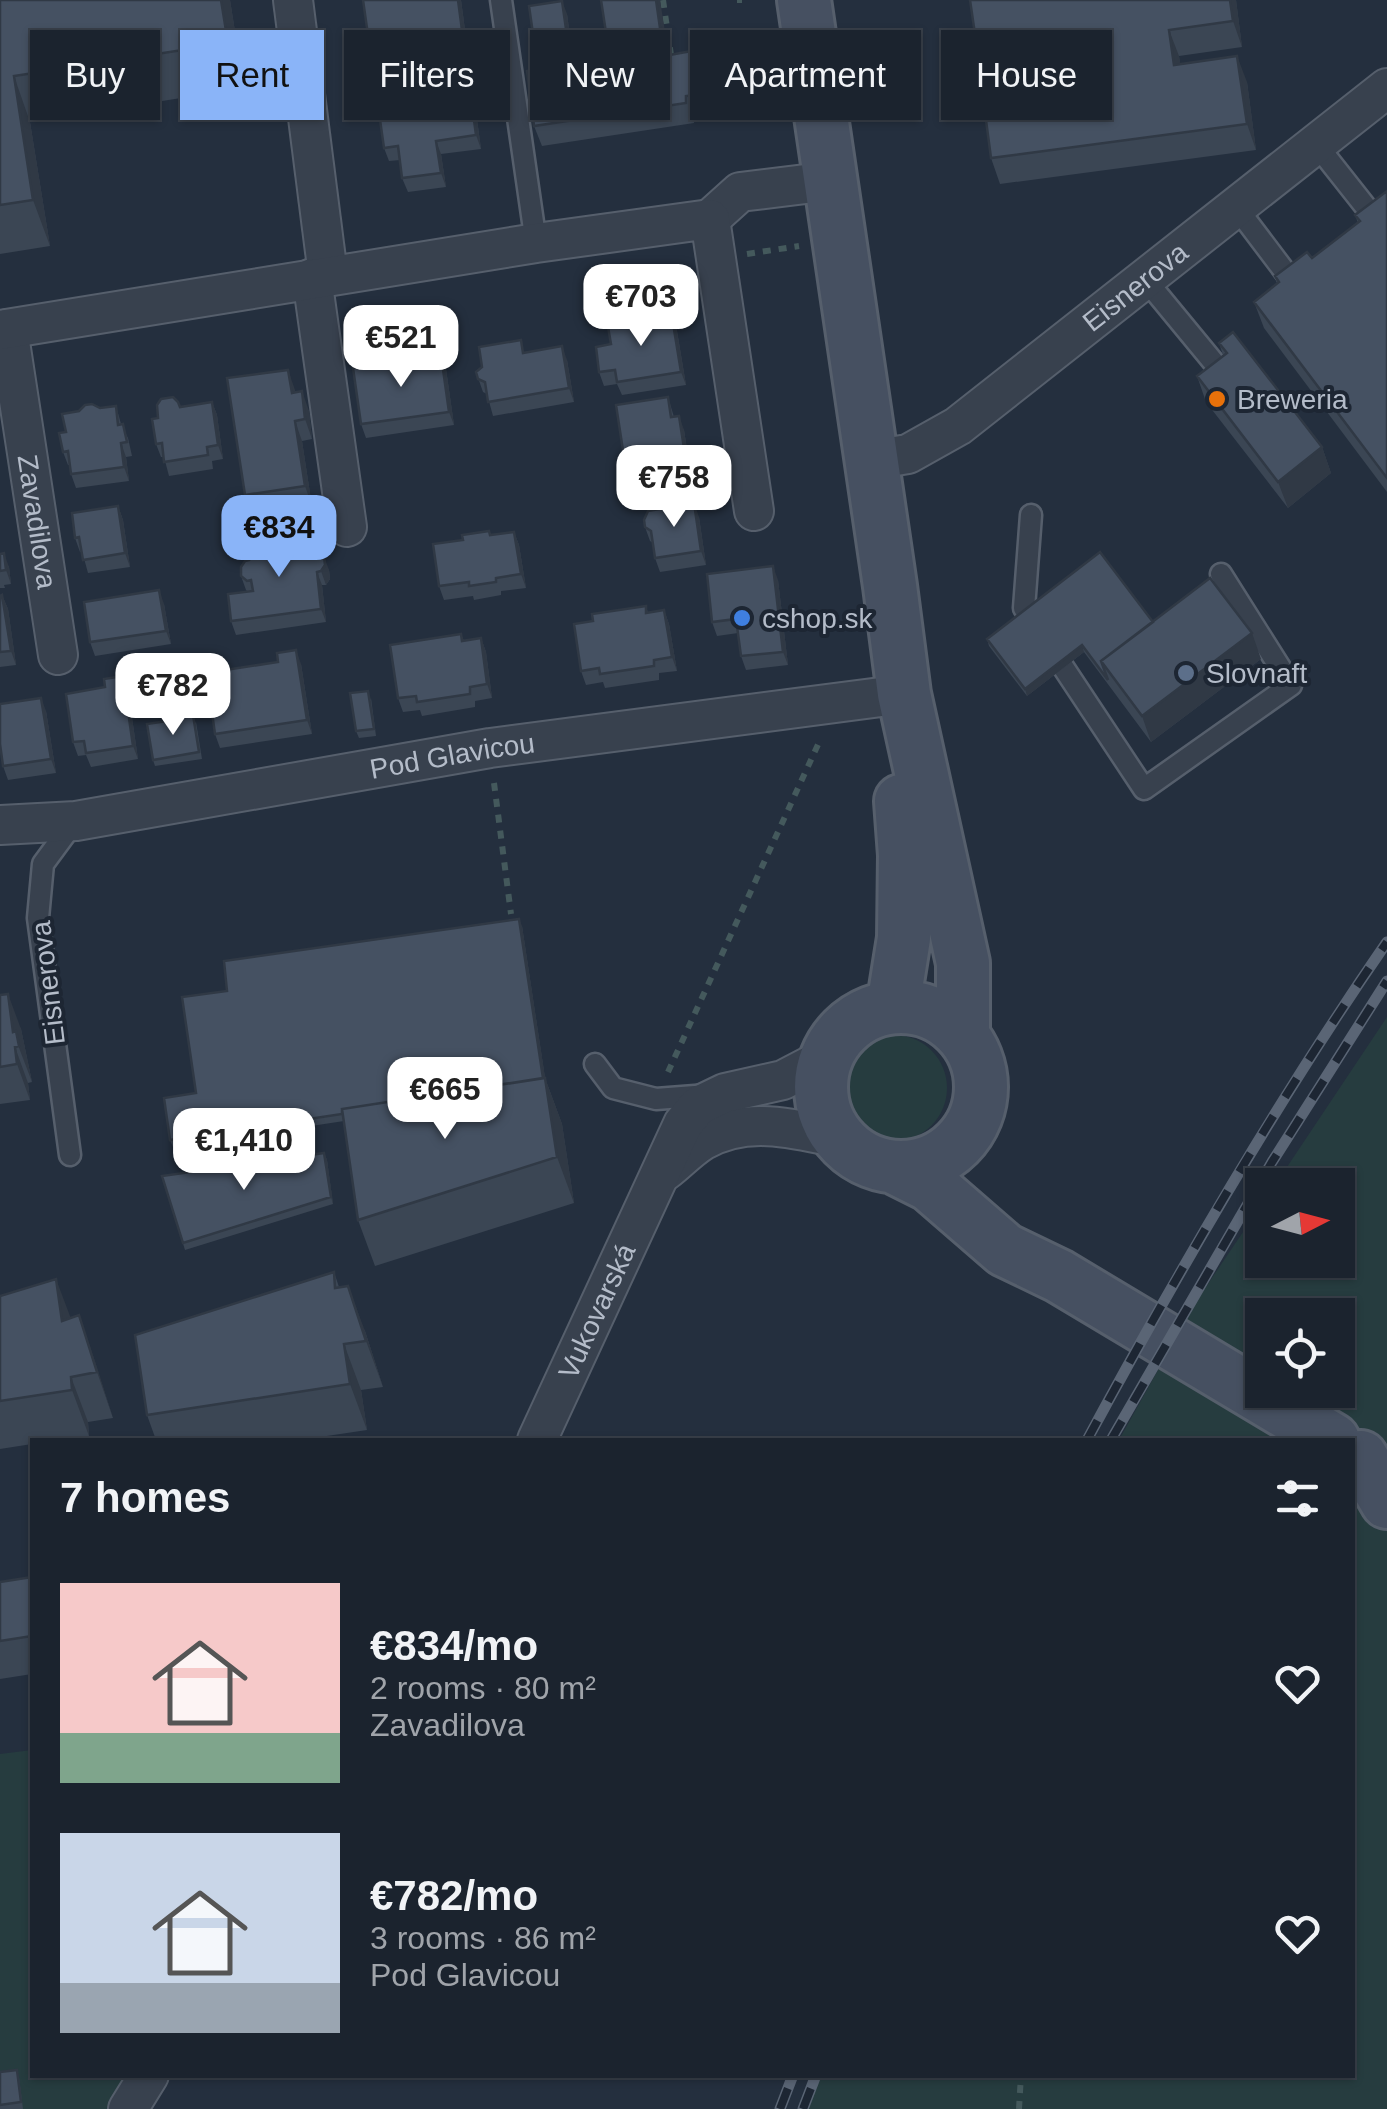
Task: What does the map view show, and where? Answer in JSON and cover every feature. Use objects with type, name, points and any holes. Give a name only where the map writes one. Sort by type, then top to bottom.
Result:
[{"type":"street","points":[[293,0],[347,527]]},
{"type":"street","points":[[804,0],[904,694],[964,963],[963,1036]]},
{"type":"street","name":"Eisnerova","points":[[871,460],[908,454],[958,426],[1387,88]]},
{"type":"street","name":"Zavadilova","points":[[58,655],[4,330],[536,243],[710,219],[740,192],[830,181]]},
{"type":"street","points":[[710,219],[754,510]]},
{"type":"street","points":[[893,1007],[904,938],[905,855],[899,766],[904,694]]},
{"type":"street","name":"Pod Glavicou","points":[[0,826],[76,821],[490,748],[904,694]]},
{"type":"street","points":[[894,1166],[918,1165],[952,1148],[970,1130],[978,1110],[981,1077],[963,1036],[949,1022],[912,1008],[872,1012],[853,1023],[827,1057],[822,1088],[824,1107],[840,1138],[858,1154],[894,1166],[930,1185],[1006,1250],[1059,1276],[1332,1438]]},
{"type":"street","name":"Vukovarská","points":[[538,1438],[683,1124],[698,1106],[725,1093],[783,1080],[827,1057]]},
{"type":"street","name":"Vukovarská","points":[[656,1179],[701,1142],[737,1128],[767,1124],[840,1138]]},
{"type":"street","points":[[970,1130],[976,1182],[989,1208],[1059,1276]]},
{"type":"street","points":[[1364,1457],[1387,1502]]},
{"type":"street","points":[[128,2109],[147,2078]]},
{"type":"lane","points":[[502,0],[536,243]]},
{"type":"lane","points":[[1316,144],[1380,225]]},
{"type":"lane","points":[[1236,207],[1295,285]]},
{"type":"lane","points":[[1145,279],[1215,364]]},
{"type":"lane","points":[[1031,514],[1024,608],[1144,789],[1291,685],[1221,574]]},
{"type":"lane","name":"Eisnerova","points":[[70,1155],[38,918],[42,864],[76,821]]},
{"type":"lane","points":[[595,1064],[613,1088],[656,1099],[725,1093]]},
{"type":"path","points":[[663,0],[672,62],[690,59]]},
{"type":"path","points":[[716,259],[800,246]]},
{"type":"path","points":[[666,1075],[821,738],[835,737]]},
{"type":"path","points":[[492,771],[512,914]]},
{"type":"path","points":[[1018,2109],[1021,2078]]},
{"type":"green space","points":[[1387,1017],[1387,2109],[805,2109],[817,2078],[1355,2078],[1355,1438],[1120,1438],[1197,1300],[1245,1229],[1245,1278],[1355,1278],[1355,1168],[1286,1168]]},
{"type":"green space","points":[[894,1035],[914,1039],[931,1051],[943,1068],[947,1088],[943,1108],[931,1125],[914,1137],[894,1141],[874,1137],[857,1125],[845,1108],[841,1088],[845,1068],[857,1051],[874,1039]]},
{"type":"green space","points":[[30,1750],[30,2078],[144,2078],[128,2109],[0,2109],[0,1754]]},
{"type":"building","points":[[0,0],[221,0],[226,30],[180,30],[180,50],[160,53],[160,30],[30,30],[30,74],[14,76],[33,200],[0,205]]},
{"type":"building","points":[[363,0],[458,0],[462,30],[367,30]]},
{"type":"building","points":[[601,0],[656,0],[660,30],[606,30]]},
{"type":"building","points":[[970,0],[1230,0],[1233,21],[1169,30],[1174,65],[1237,56],[1247,124],[991,158],[986,120],[1112,120],[1112,30],[974,30]]},
{"type":"building","points":[[562,1],[566,30],[532,30],[529,6]]},
{"type":"building","points":[[690,51],[690,96],[686,96],[686,103],[670,105],[670,55]]},
{"type":"building","points":[[380,120],[474,120],[476,135],[436,141],[441,173],[402,178],[398,146],[384,148]]},
{"type":"building","points":[[533,120],[574,120],[534,126]]},
{"type":"building","points":[[1387,191],[1387,478],[1254,302],[1279,282],[1275,276],[1307,252],[1312,258],[1360,221],[1355,215]]},
{"type":"building","points":[[661,314],[661,319],[672,317],[681,372],[617,382],[615,370],[599,372],[596,347],[611,344],[608,327]]},
{"type":"building","points":[[1233,332],[1322,447],[1278,482],[1197,376],[1227,353],[1219,343]]},
{"type":"building","points":[[521,340],[523,353],[562,346],[569,388],[488,402],[485,382],[478,379],[476,372],[482,367],[479,347]]},
{"type":"building","points":[[441,355],[449,412],[361,424],[353,368]]},
{"type":"building","points":[[288,370],[292,393],[302,391],[305,419],[295,421],[305,486],[245,495],[227,378]]},
{"type":"building","points":[[173,397],[180,407],[212,402],[218,445],[207,447],[208,455],[164,462],[162,443],[156,444],[152,419],[158,418],[157,405],[161,399]]},
{"type":"building","points":[[668,397],[671,417],[679,416],[686,461],[626,470],[616,405]]},
{"type":"building","points":[[92,404],[100,408],[116,406],[118,425],[123,424],[127,442],[121,443],[124,467],[71,474],[68,451],[63,452],[59,433],[66,432],[62,414]]},
{"type":"building","points":[[694,503],[701,551],[655,558],[651,531],[645,527],[648,511]]},
{"type":"building","points":[[118,506],[125,553],[83,560],[72,513]]},
{"type":"building","points":[[489,531],[490,535],[514,532],[521,574],[469,586],[469,582],[439,586],[433,544]]},
{"type":"building","points":[[312,537],[314,552],[324,556],[325,565],[317,572],[321,609],[231,621],[228,594],[253,591],[251,580],[241,576],[241,567],[249,560],[247,546]]},
{"type":"building","points":[[1100,552],[1153,622],[1101,661],[1108,680],[1082,645],[1025,689],[987,639]]},
{"type":"building","points":[[4,553],[6,570],[0,571],[0,554]]},
{"type":"building","points":[[773,566],[783,652],[741,656],[736,619],[712,622],[707,574]]},
{"type":"building","points":[[1210,578],[1252,633],[1142,716],[1101,661]]},
{"type":"building","points":[[159,590],[166,631],[90,642],[84,602]]},
{"type":"building","points":[[0,596],[11,651],[0,652]]},
{"type":"building","points":[[646,606],[646,613],[664,610],[672,657],[654,660],[654,666],[600,674],[599,668],[581,671],[574,624],[593,621],[592,614]]},
{"type":"building","points":[[461,634],[462,641],[481,638],[487,684],[470,687],[470,694],[417,702],[416,696],[398,698],[390,645]]},
{"type":"building","points":[[296,650],[307,720],[215,734],[205,663],[224,661],[225,670],[278,662],[277,653]]},
{"type":"building","points":[[123,676],[133,746],[86,753],[84,741],[73,742],[66,694],[105,687],[104,679]]},
{"type":"building","points":[[368,691],[374,729],[356,731],[350,693]]},
{"type":"building","points":[[41,698],[51,759],[3,766],[0,704]]},
{"type":"building","points":[[193,715],[199,752],[153,760],[147,724]]},
{"type":"building","points":[[519,919],[543,1078],[170,1140],[164,1098],[196,1093],[182,997],[227,991],[224,961]]},
{"type":"building","points":[[8,994],[19,1046],[15,1047],[17,1064],[0,1067],[0,995]]},
{"type":"building","points":[[545,1078],[557,1157],[358,1220],[342,1109]]},
{"type":"building","points":[[324,1153],[331,1197],[183,1243],[162,1176]]},
{"type":"building","points":[[334,1272],[335,1288],[348,1286],[366,1341],[344,1344],[350,1384],[147,1415],[135,1335]]},
{"type":"building","points":[[56,1279],[62,1321],[79,1315],[97,1372],[71,1377],[72,1390],[0,1401],[0,1296]]},
{"type":"building","points":[[30,1577],[30,1636],[0,1641],[0,1582]]},
{"type":"building","points":[[17,2070],[21,2102],[0,2105],[0,2072]]},
{"type":"railway","points":[[1088,1438],[1230,1187],[1387,942]]},
{"type":"railway","points":[[1112,1438],[1272,1162],[1387,981]]},
{"type":"railway","points":[[780,2109],[792,2078]]},
{"type":"railway","points":[[803,2109],[815,2078]]},
{"type":"place","name":"Breweria","points":[[1217,399]]},
{"type":"place","name":"cshop.sk","points":[[742,618]]},
{"type":"place","name":"Slovnaft","points":[[1186,673]]}]
